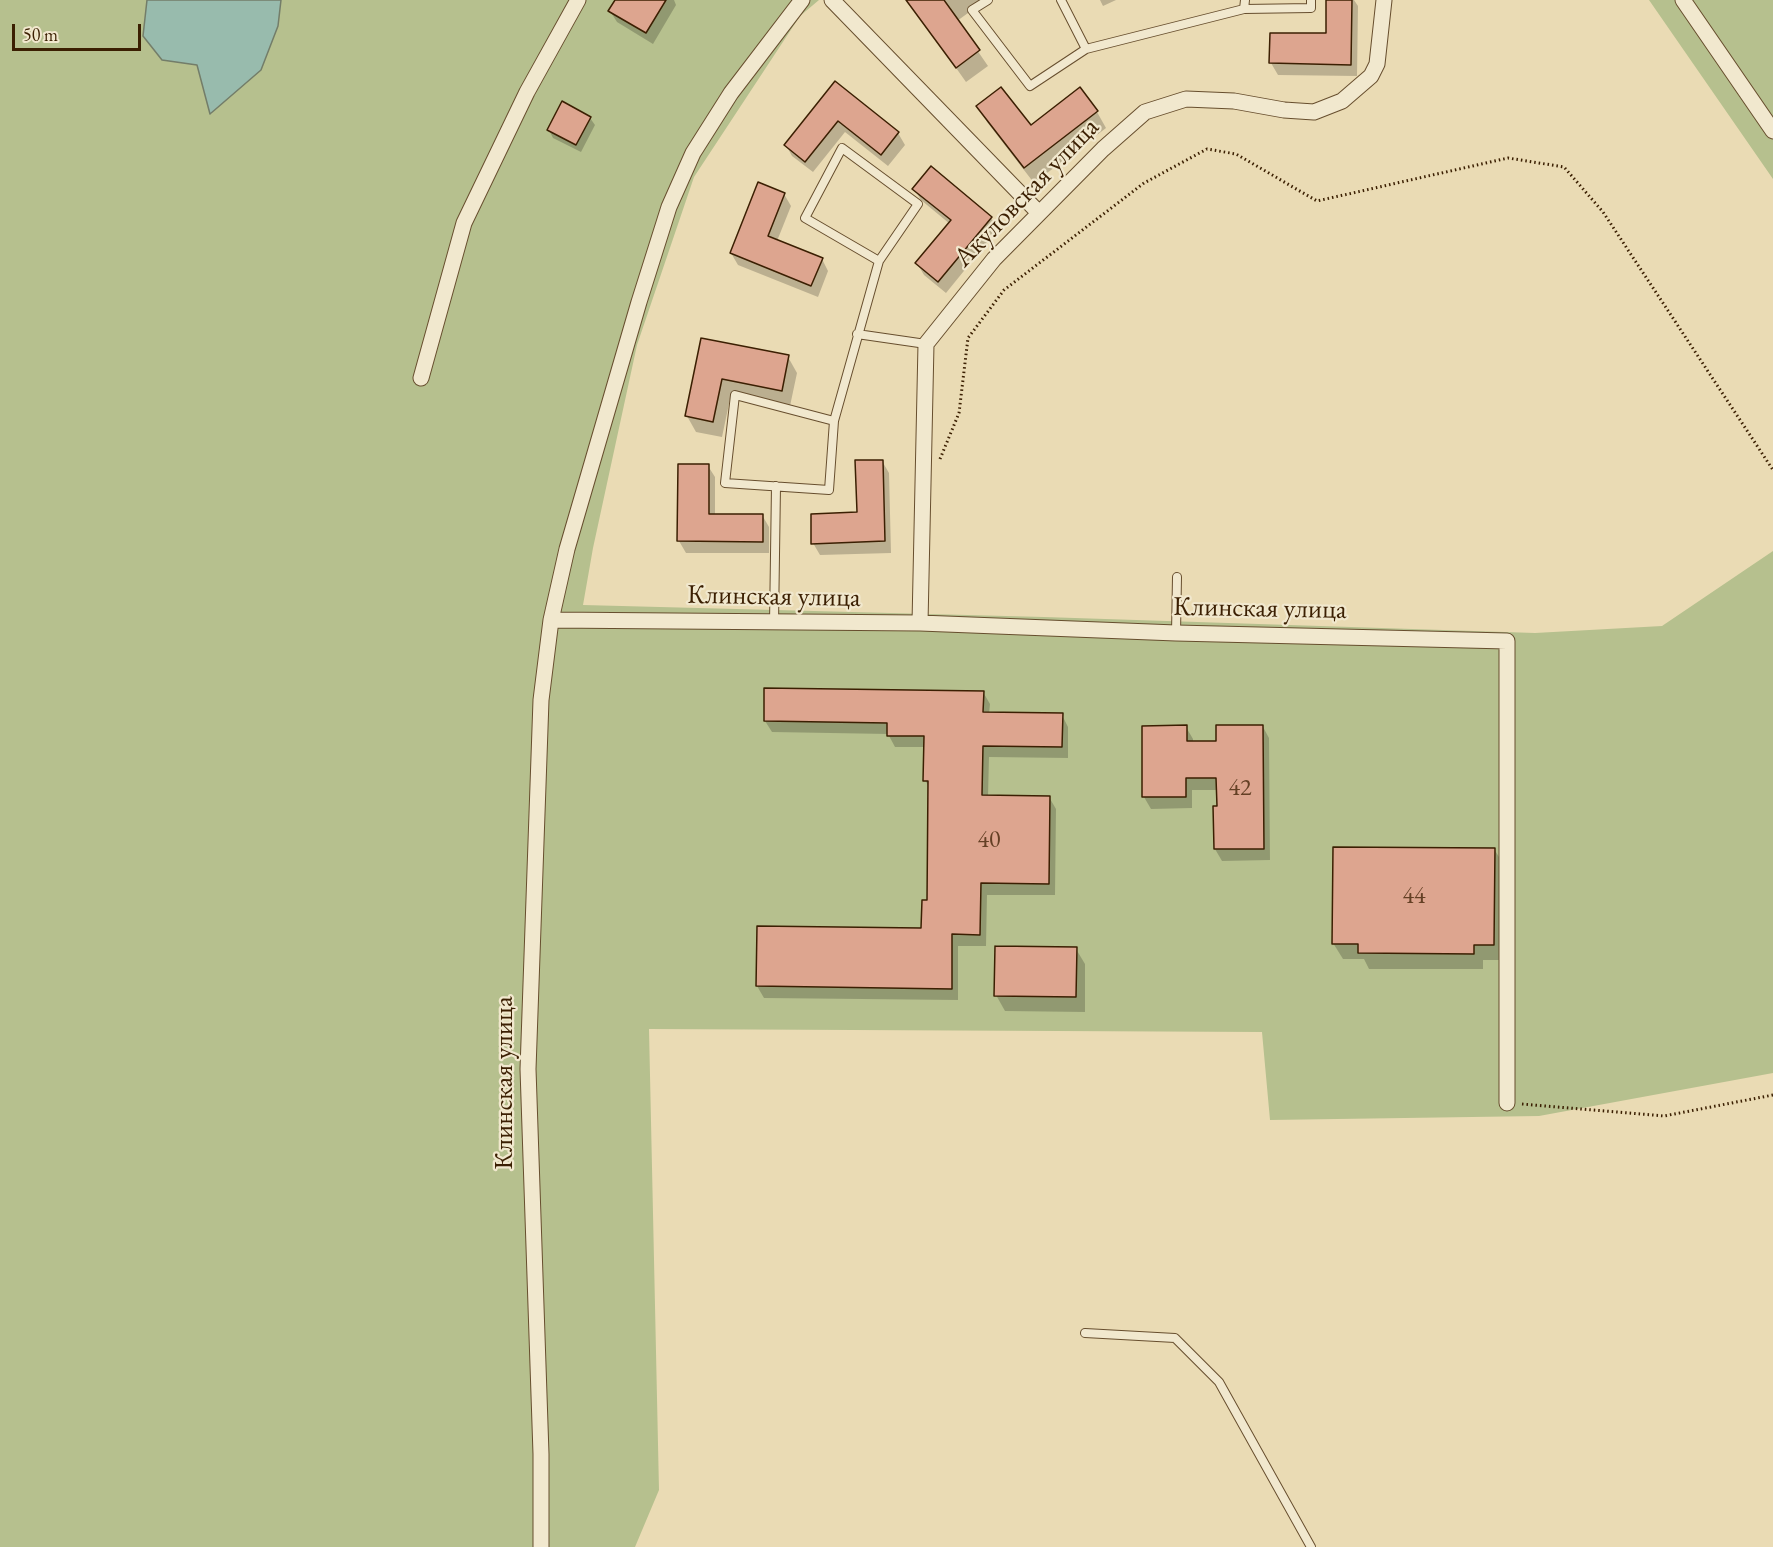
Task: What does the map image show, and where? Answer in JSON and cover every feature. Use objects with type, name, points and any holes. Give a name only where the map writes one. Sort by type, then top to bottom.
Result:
[{"type":"street","points":[[421,378],[464,223],[527,92],[578,0]]},
{"type":"street","name":"Клинская улица","points":[[541,1547],[541,1454],[528,1069],[541,700],[551,620],[567,549],[669,207],[693,153],[730,93],[802,0]]},
{"type":"street","points":[[832,0],[1039,213]]},
{"type":"street","name":"Акуловская улица","points":[[926,344],[994,259],[1103,149],[1146,112],[1186,99],[1234,101],[1284,110],[1314,112],[1342,101],[1371,76],[1377,64],[1384,0]]},
{"type":"street","points":[[1683,0],[1773,131]]},
{"type":"street","points":[[920,624],[926,344]]},
{"type":"street","name":"Клинская улица","points":[[551,620],[920,624],[1507,641],[1507,1103]]},
{"type":"lane","points":[[988,0],[972,10],[1030,86],[1086,49],[1244,9],[1311,8],[1311,0]]},
{"type":"lane","points":[[1062,0],[1086,49]]},
{"type":"lane","points":[[1244,9],[1245,0]]},
{"type":"lane","points":[[834,420],[735,395],[725,483],[829,490],[834,420],[879,261],[918,204],[842,148],[805,218],[879,261]]},
{"type":"lane","points":[[857,334],[926,344]]},
{"type":"lane","points":[[774,623],[776,486]]},
{"type":"lane","points":[[1176,633],[1177,577]]},
{"type":"lane","points":[[1085,1333],[1176,1338],[1219,1382],[1311,1547]]},
{"type":"path","points":[[939,463],[959,413],[968,338],[1004,290],[1144,183],[1207,149],[1236,154],[1317,201],[1508,158],[1564,167],[1603,212],[1773,470]]},
{"type":"path","points":[[1507,1103],[1664,1116],[1773,1095]]},
{"type":"green space","points":[[0,0],[147,0],[143,36],[162,60],[197,65],[211,114],[278,26],[281,0],[819,0],[800,16],[694,177],[637,345],[593,548],[583,605],[1535,633],[1662,626],[1773,551],[1773,1073],[1539,1116],[1270,1120],[1262,1032],[649,1029],[659,1490],[635,1547],[0,1547]]},
{"type":"green space","points":[[1649,0],[1773,0],[1773,179]]},
{"type":"shaded area","points":[[147,0],[281,0],[278,26],[261,70],[210,114],[197,65],[162,60],[143,36]]},
{"type":"building","points":[[615,0],[666,0],[646,33],[608,11]]},
{"type":"building","points":[[906,0],[944,0],[980,50],[956,68]]},
{"type":"building","points":[[1326,0],[1352,0],[1351,65],[1269,63],[1270,33],[1326,33]]},
{"type":"building","points":[[835,81],[899,132],[881,155],[838,121],[805,162],[784,145]]},
{"type":"building","points":[[1001,87],[1031,125],[1080,87],[1098,111],[1024,168],[976,106]]},
{"type":"building","points":[[562,101],[591,117],[576,145],[547,130]]},
{"type":"building","points":[[931,166],[992,217],[938,282],[915,263],[951,220],[912,189]]},
{"type":"building","points":[[758,182],[785,193],[768,236],[823,258],[811,286],[730,253]]},
{"type":"building","points":[[701,338],[789,355],[782,391],[722,379],[713,422],[685,416]]},
{"type":"building","points":[[855,460],[883,460],[885,541],[811,544],[811,514],[857,512]]},
{"type":"building","points":[[678,464],[709,464],[709,514],[763,514],[763,542],[677,541]]},
{"type":"building","points":[[764,688],[984,691],[983,712],[1063,713],[1062,747],[983,746],[982,795],[1050,796],[1049,884],[981,883],[980,935],[952,934],[952,989],[756,986],[757,926],[921,928],[922,900],[927,900],[928,781],[923,781],[924,736],[887,736],[887,723],[764,721]]},
{"type":"building","points":[[1187,725],[1187,741],[1216,741],[1216,725],[1263,725],[1264,849],[1214,849],[1213,806],[1217,806],[1216,778],[1186,778],[1186,797],[1142,797],[1142,726]]},
{"type":"building","points":[[1333,847],[1495,848],[1494,945],[1474,945],[1474,954],[1358,953],[1358,944],[1332,944]]},
{"type":"building","points":[[995,946],[1077,947],[1076,997],[994,996]]}]
